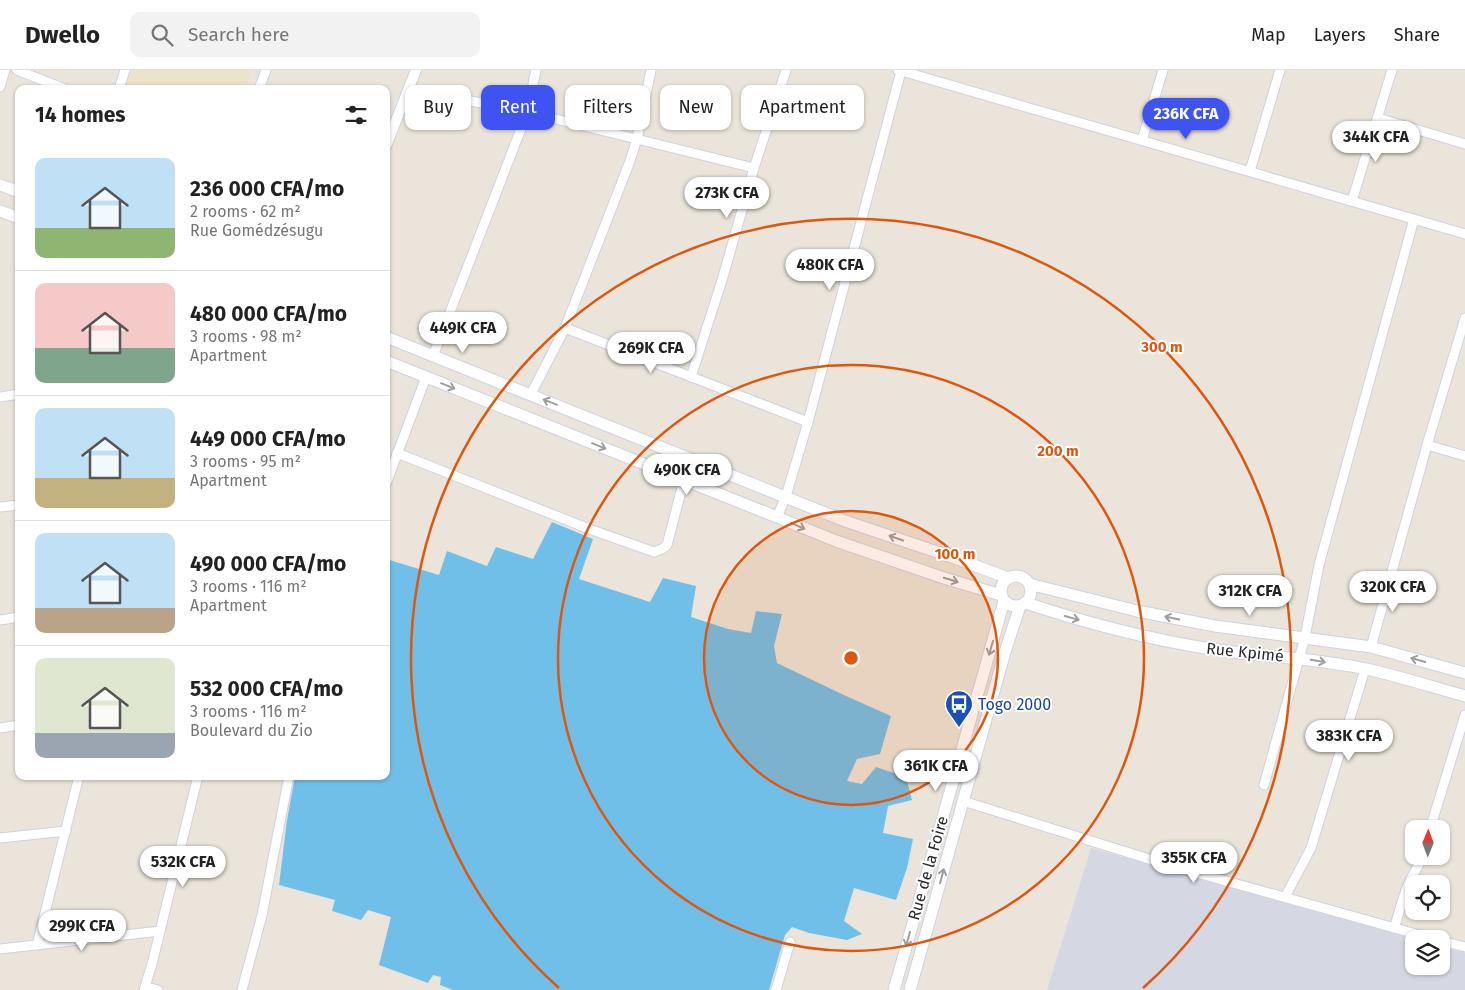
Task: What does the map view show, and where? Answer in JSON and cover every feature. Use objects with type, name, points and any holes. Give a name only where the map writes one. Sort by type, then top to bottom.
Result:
[{"type":"main road","points":[[0,185],[15,191]]},
{"type":"main road","points":[[0,210],[15,216]]},
{"type":"main road","points":[[390,339],[845,521],[968,562],[1008,578]]},
{"type":"main road","points":[[390,363],[836,541],[1002,598],[1010,606],[1023,605]]},
{"type":"main road","points":[[1002,598],[1002,585],[1008,578],[1022,577],[1029,584],[1137,611],[1215,626],[1371,647],[1465,673]]},
{"type":"main road","points":[[910,990],[1005,652],[1023,605],[1031,594],[1029,584]]},
{"type":"main road","name":"Rue de la Foire","points":[[894,990],[1002,598]]},
{"type":"main road","name":"Rue Kpimé","points":[[1023,605],[1167,641],[1212,649],[1299,658],[1366,669],[1465,696]]},
{"type":"street","points":[[0,87],[5,70]]},
{"type":"street","points":[[17,70],[55,85]]},
{"type":"street","points":[[120,85],[125,70]]},
{"type":"street","points":[[261,85],[266,70]]},
{"type":"street","points":[[411,85],[416,70]]},
{"type":"street","points":[[533,85],[536,70]]},
{"type":"street","points":[[531,394],[565,328],[630,161],[637,139],[651,70]]},
{"type":"street","points":[[691,377],[723,277],[754,168],[786,70]]},
{"type":"street","points":[[777,517],[786,496],[808,422],[900,70],[1465,234]]},
{"type":"street","points":[[1142,140],[1163,70]]},
{"type":"street","points":[[1250,171],[1280,70]]},
{"type":"street","points":[[1352,201],[1392,70]]},
{"type":"street","points":[[390,136],[405,100]]},
{"type":"street","points":[[1378,118],[1465,144]]},
{"type":"street","points":[[555,119],[754,168]]},
{"type":"street","points":[[433,356],[520,130]]},
{"type":"street","points":[[1264,784],[1305,637],[1319,565],[1414,220]]},
{"type":"street","points":[[1371,647],[1465,318]]},
{"type":"street","points":[[565,328],[808,422]]},
{"type":"street","points":[[390,473],[426,377]]},
{"type":"street","points":[[0,397],[15,395]]},
{"type":"street","points":[[1427,446],[1465,456]]},
{"type":"street","points":[[397,453],[592,530],[654,552],[667,545],[684,480]]},
{"type":"street","points":[[0,507],[15,505]]},
{"type":"street","points":[[0,620],[15,618]]},
{"type":"street","points":[[1285,897],[1311,848],[1366,669]]},
{"type":"street","points":[[1433,820],[1465,716]]},
{"type":"street","points":[[0,728],[15,726]]},
{"type":"street","points":[[37,945],[78,780]]},
{"type":"street","points":[[158,990],[145,988],[197,780]]},
{"type":"street","points":[[242,990],[268,887],[288,780]]},
{"type":"street","points":[[963,801],[1165,864],[1405,931]]},
{"type":"street","points":[[0,838],[66,831]]},
{"type":"street","points":[[1394,928],[1412,876],[1419,865]]},
{"type":"street","points":[[0,949],[160,931]]},
{"type":"street","points":[[776,990],[790,942]]},
{"type":"street","points":[[1450,943],[1465,947]]},
{"type":"shaded area","points":[[132,70],[251,70],[245,85],[126,85]]},
{"type":"shaded area","points":[[1091,848],[1405,936],[1405,975],[1450,975],[1450,949],[1465,953],[1465,990],[1047,990]]},
{"type":"water","points":[[552,522],[593,539],[579,579],[650,602],[663,578],[696,586],[691,617],[728,629],[751,633],[756,611],[782,614],[774,646],[777,663],[891,716],[880,754],[857,759],[847,781],[862,784],[876,767],[906,777],[912,800],[888,806],[883,833],[913,839],[907,868],[896,900],[854,888],[844,921],[862,934],[847,940],[809,933],[792,927],[785,935],[769,990],[453,990],[440,985],[441,977],[433,975],[428,983],[379,965],[391,917],[368,910],[361,920],[332,911],[335,900],[279,885],[294,780],[390,780],[390,560],[439,575],[447,551],[487,566],[496,547],[533,559]]},
{"type":"place","name":"Togo 2000","points":[[959,728]]}]
